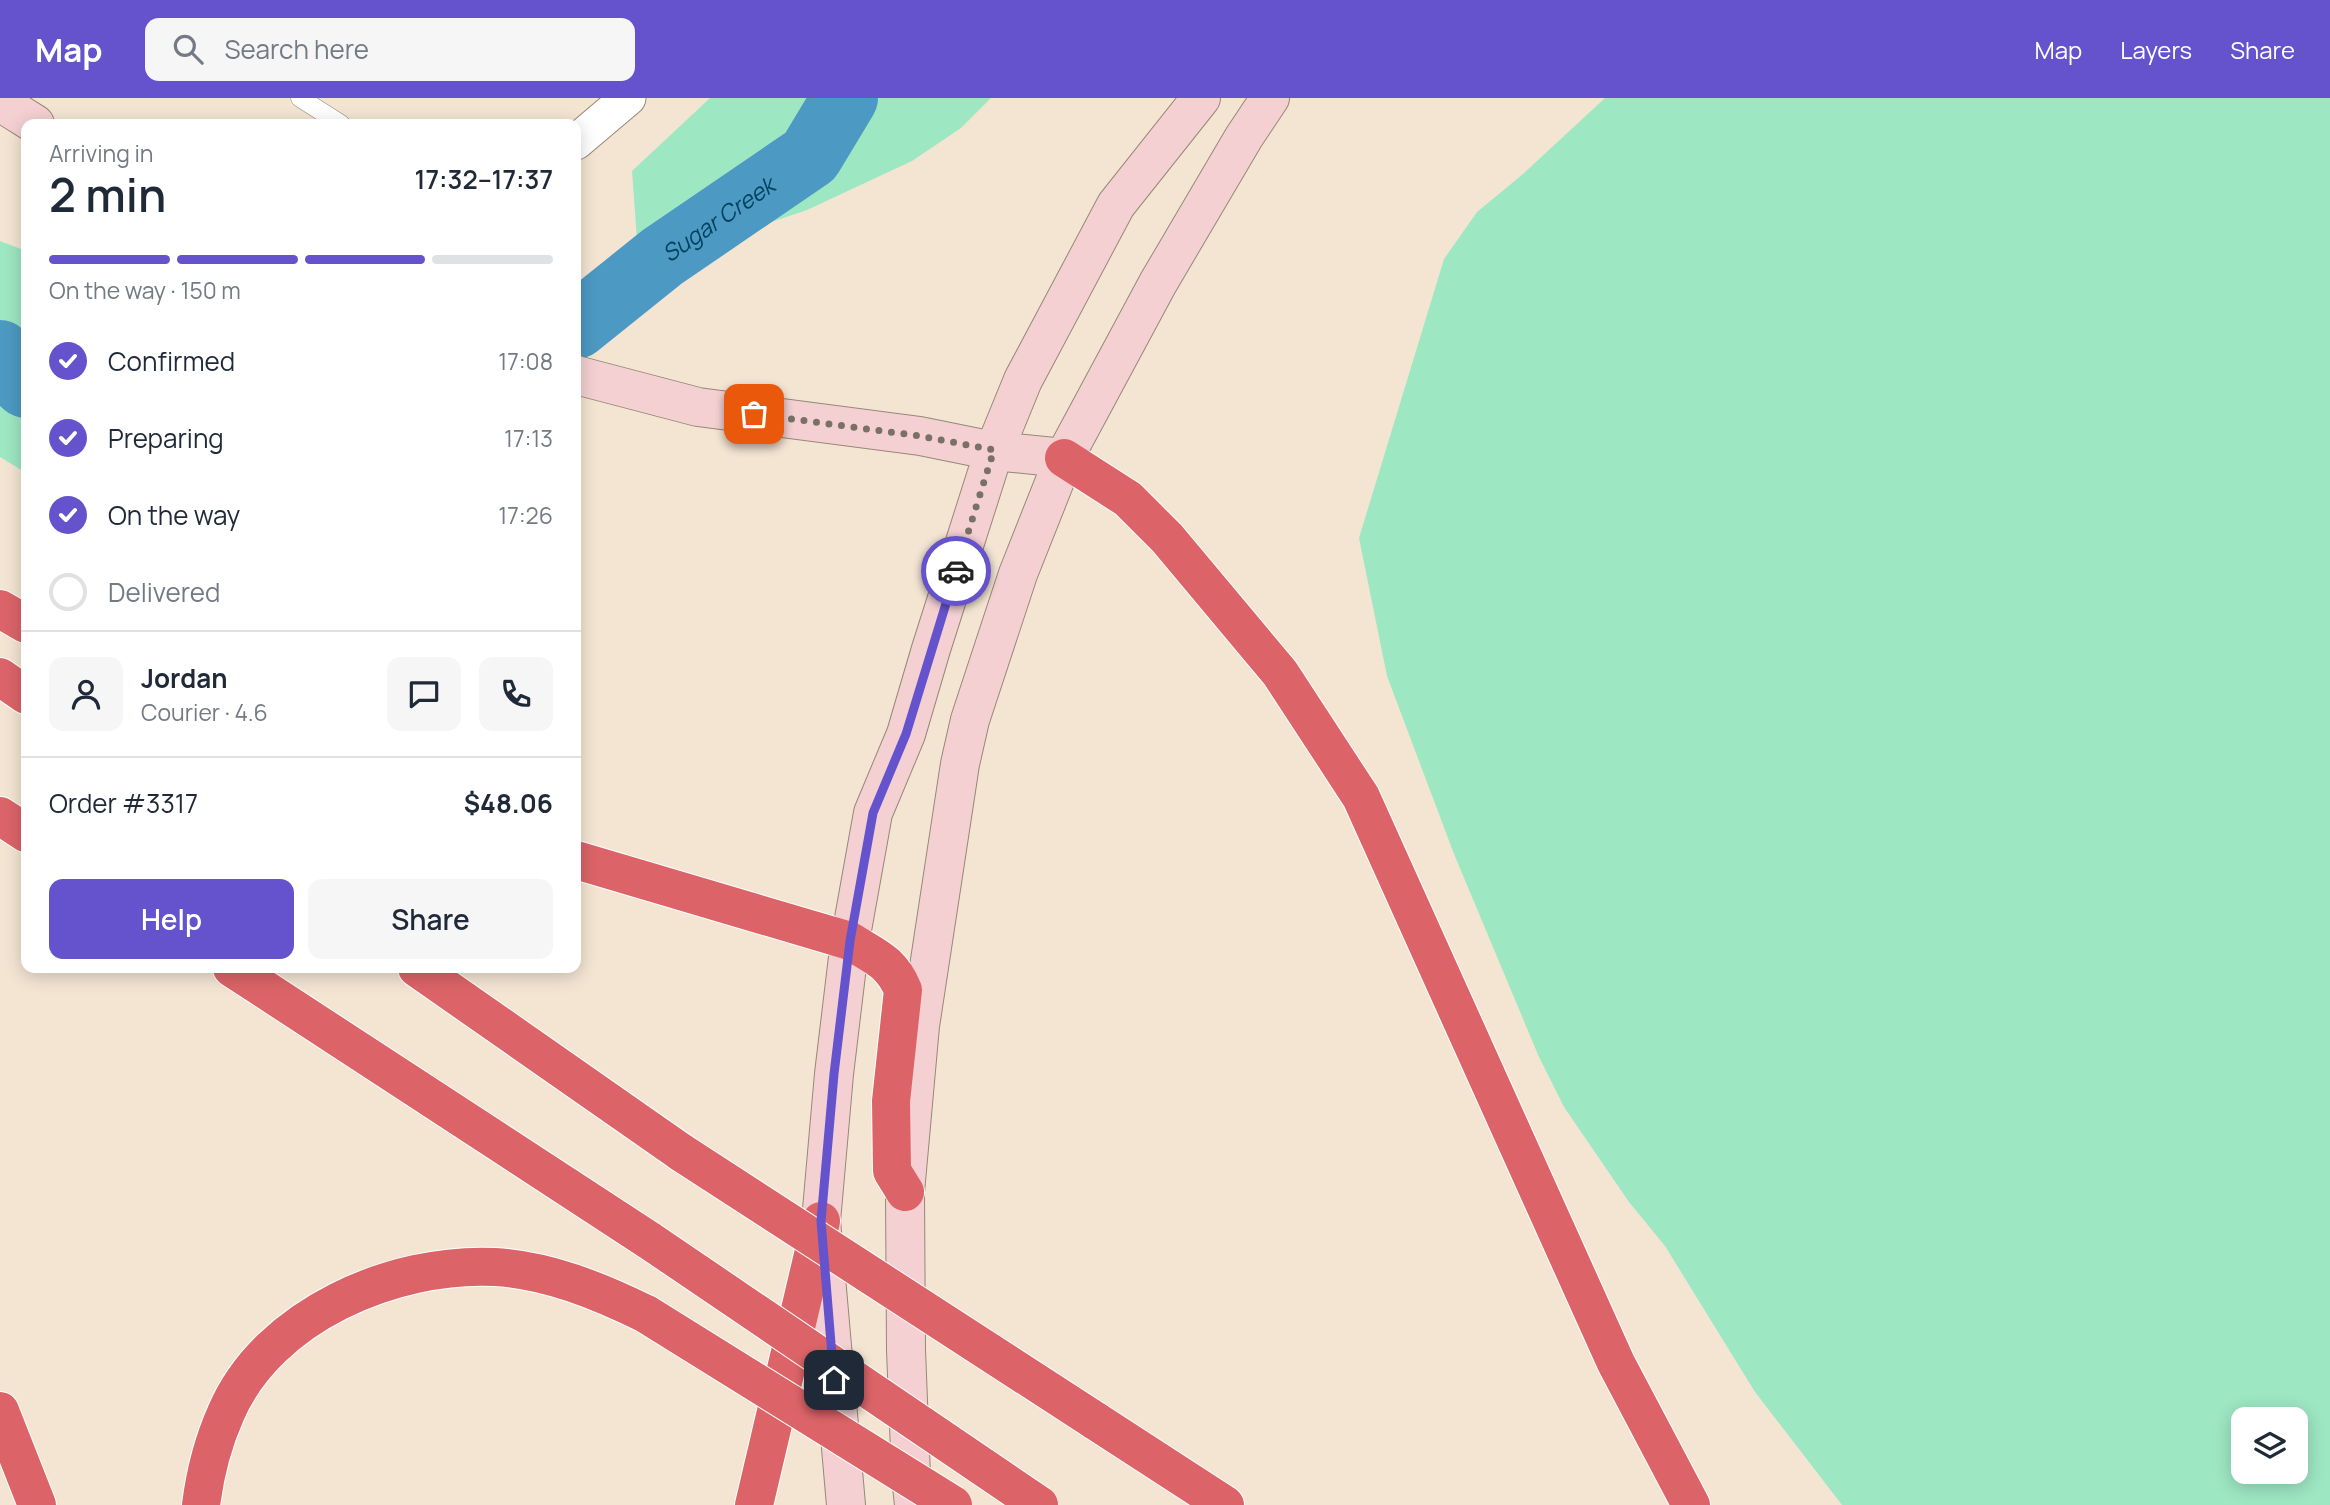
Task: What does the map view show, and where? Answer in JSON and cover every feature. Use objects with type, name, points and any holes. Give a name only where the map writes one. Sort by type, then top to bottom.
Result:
[{"type":"highway","points":[[1064,458],[1128,499],[1167,538],[1280,673],[1362,796],[1616,1363],[1691,1505]]},
{"type":"highway","points":[[0,608],[21,621]]},
{"type":"highway","points":[[0,677],[21,692]]},
{"type":"highway","points":[[0,816],[21,830]]},
{"type":"highway","points":[[581,861],[850,941],[888,964],[903,990],[891,1101],[892,1171],[905,1192]]},
{"type":"highway","points":[[240,973],[650,1241],[1039,1505]]},
{"type":"highway","points":[[423,973],[682,1153],[1225,1505]]},
{"type":"highway","points":[[754,1505],[821,1221]]},
{"type":"highway","points":[[201,1505],[206,1469],[226,1412],[246,1380],[270,1350],[302,1324],[339,1300],[379,1284],[418,1273],[496,1267],[542,1274],[606,1295],[646,1314],[953,1505]]},
{"type":"highway","points":[[0,1411],[37,1505]]},
{"type":"main road","points":[[846,1505],[821,1221],[834,1074],[850,941],[873,813],[906,734],[994,450],[1023,380],[1116,205],[1201,98]]},
{"type":"main road","points":[[914,1505],[906,1350],[905,1192],[920,1026],[960,764],[970,720],[1018,575],[1064,458],[1157,283],[1270,98]]},
{"type":"main road","points":[[0,102],[27,119]]},
{"type":"main road","points":[[581,375],[698,407],[1064,458]]},
{"type":"street","points":[[581,138],[628,98]]},
{"type":"lane","points":[[300,98],[333,119]]},
{"type":"green space","points":[[710,98],[991,98],[961,128],[912,161],[807,210],[694,248],[637,240],[632,171]]},
{"type":"green space","points":[[1605,98],[2330,98],[2330,1505],[1842,1505],[1755,1392],[1665,1246],[1629,1202],[1564,1107],[1539,1057],[1454,854],[1387,676],[1359,538],[1444,259],[1477,212],[1523,174]]},
{"type":"green space","points":[[0,241],[21,249],[21,470],[0,457]]},
{"type":"waterway","name":"Sugar Creek","points":[[581,322],[662,257],[810,156],[845,98]]},
{"type":"waterway","name":"Sugar Creek","points":[[0,353],[21,380]]},
{"type":"way so far","points":[[754,414],[920,436],[994,450],[956,571]]},
{"type":"route","points":[[834,1380],[821,1221],[834,1074],[850,941],[873,813],[906,734],[956,571]]}]
